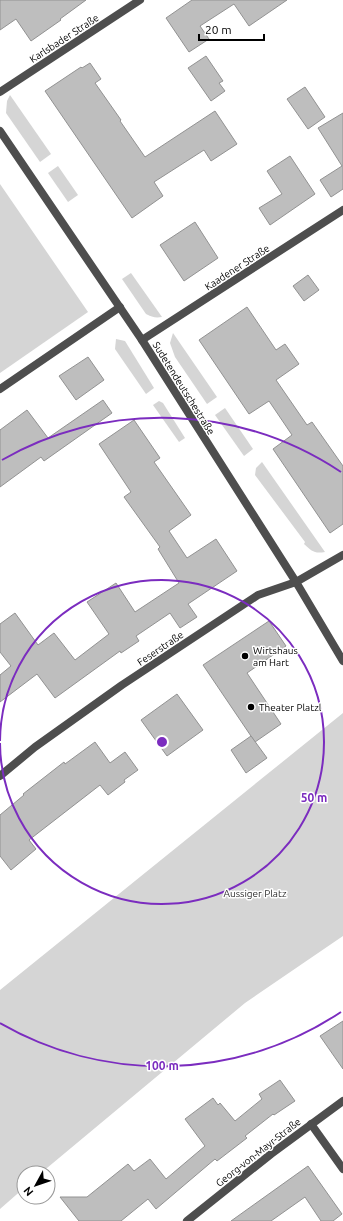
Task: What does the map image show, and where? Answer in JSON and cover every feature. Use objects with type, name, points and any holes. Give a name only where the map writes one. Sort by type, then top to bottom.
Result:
[{"type":"street","name":"Karlsbader Straße","points":[[0,92],[140,0]]},
{"type":"street","name":"Sudetendeutschestraße","points":[[0,132],[142,340],[296,582],[343,661]]},
{"type":"street","name":"Kaadener Straße","points":[[142,340],[343,210]]},
{"type":"street","points":[[0,389],[120,307]]},
{"type":"street","name":"Feserstraße","points":[[0,776],[35,747],[122,686],[258,595],[296,582],[343,555]]},
{"type":"street","name":"Georg-von-Mayr-Straße","points":[[186,1221],[271,1154],[343,1101]]},
{"type":"street","points":[[311,1124],[343,1169]]},
{"type":"green space","points":[[10,95],[51,154],[40,162],[6,113],[7,101]]},
{"type":"green space","points":[[58,166],[78,195],[68,202],[48,173]]},
{"type":"green space","points":[[0,184],[88,312],[0,373]]},
{"type":"green space","points":[[131,273],[162,317],[154,317],[146,314],[122,279]]},
{"type":"green space","points":[[173,333],[217,397],[207,404],[175,357],[170,343]]},
{"type":"green space","points":[[116,339],[125,341],[154,388],[146,394],[115,349]]},
{"type":"green space","points":[[159,401],[163,403],[185,438],[179,442],[153,405]]},
{"type":"green space","points":[[225,408],[253,449],[244,456],[215,415]]},
{"type":"green space","points":[[262,462],[325,552],[318,553],[304,544],[305,542],[255,475],[256,468]]},
{"type":"green space","name":"Aussiger Platz","points":[[343,713],[343,936],[245,1003],[51,1165],[16,1165],[16,1195],[0,1209],[0,990]]},
{"type":"building","points":[[0,0],[86,0],[31,41],[16,19],[0,30]]},
{"type":"building","points":[[192,0],[287,0],[249,26],[234,4],[200,26],[209,39],[189,52],[166,18]]},
{"type":"building","points":[[206,56],[223,81],[219,83],[225,91],[211,101],[188,68]]},
{"type":"building","points":[[90,63],[101,79],[95,83],[145,157],[215,111],[237,144],[211,161],[204,150],[154,182],[163,196],[132,218],[45,91],[81,67],[82,68]]},
{"type":"building","points":[[305,87],[325,117],[308,129],[287,99]]},
{"type":"building","points":[[343,113],[343,189],[331,197],[320,180],[342,166],[318,128]]},
{"type":"building","points":[[290,156],[315,194],[270,225],[259,208],[282,194],[267,171]]},
{"type":"building","points":[[195,222],[218,258],[184,281],[160,245]]},
{"type":"building","points":[[308,275],[319,290],[304,301],[293,286]]},
{"type":"building","points":[[247,307],[276,350],[285,344],[299,364],[276,380],[307,425],[312,422],[343,466],[343,524],[330,533],[273,449],[292,435],[269,401],[249,414],[199,340]]},
{"type":"building","points":[[88,357],[104,380],[76,400],[59,376]]},
{"type":"building","points":[[103,400],[112,413],[44,461],[41,457],[0,487],[0,430],[27,410],[48,438]]},
{"type":"building","points":[[134,420],[160,458],[154,462],[191,515],[169,531],[187,558],[216,539],[237,571],[188,604],[197,617],[180,628],[170,613],[136,636],[139,641],[121,653],[120,651],[55,698],[37,674],[0,702],[0,675],[11,666],[0,652],[0,624],[15,613],[38,645],[54,633],[75,660],[109,634],[87,602],[116,583],[135,612],[179,583],[158,549],[160,547],[124,497],[131,492],[99,444]]},
{"type":"building","points":[[269,621],[286,646],[247,673],[281,724],[255,742],[203,665]]},
{"type":"building","points":[[177,694],[203,730],[167,756],[141,720]]},
{"type":"building","points":[[251,736],[267,758],[246,773],[231,750]]},
{"type":"building","points":[[95,742],[110,763],[125,752],[138,770],[124,780],[125,782],[108,795],[100,785],[29,840],[36,849],[11,870],[0,856],[0,815],[24,795],[23,794],[64,762],[65,764]]},
{"type":"building","points":[[343,1021],[343,1069],[320,1036]]},
{"type":"building","points":[[280,1080],[295,1101],[274,1115],[273,1114],[245,1136],[247,1138],[217,1161],[215,1159],[156,1209],[148,1199],[121,1221],[79,1221],[60,1197],[87,1197],[128,1164],[134,1171],[150,1159],[166,1179],[205,1146],[185,1119],[213,1098],[218,1105],[220,1103],[235,1121],[262,1099],[259,1094]]},
{"type":"building","points":[[308,1166],[342,1214],[333,1221],[321,1221],[305,1197],[271,1221],[231,1221]]},
{"type":"place","name":"Wirtshaus am Hart","points":[[245,656]]},
{"type":"place","name":"Theater Platzl","points":[[251,707]]}]
